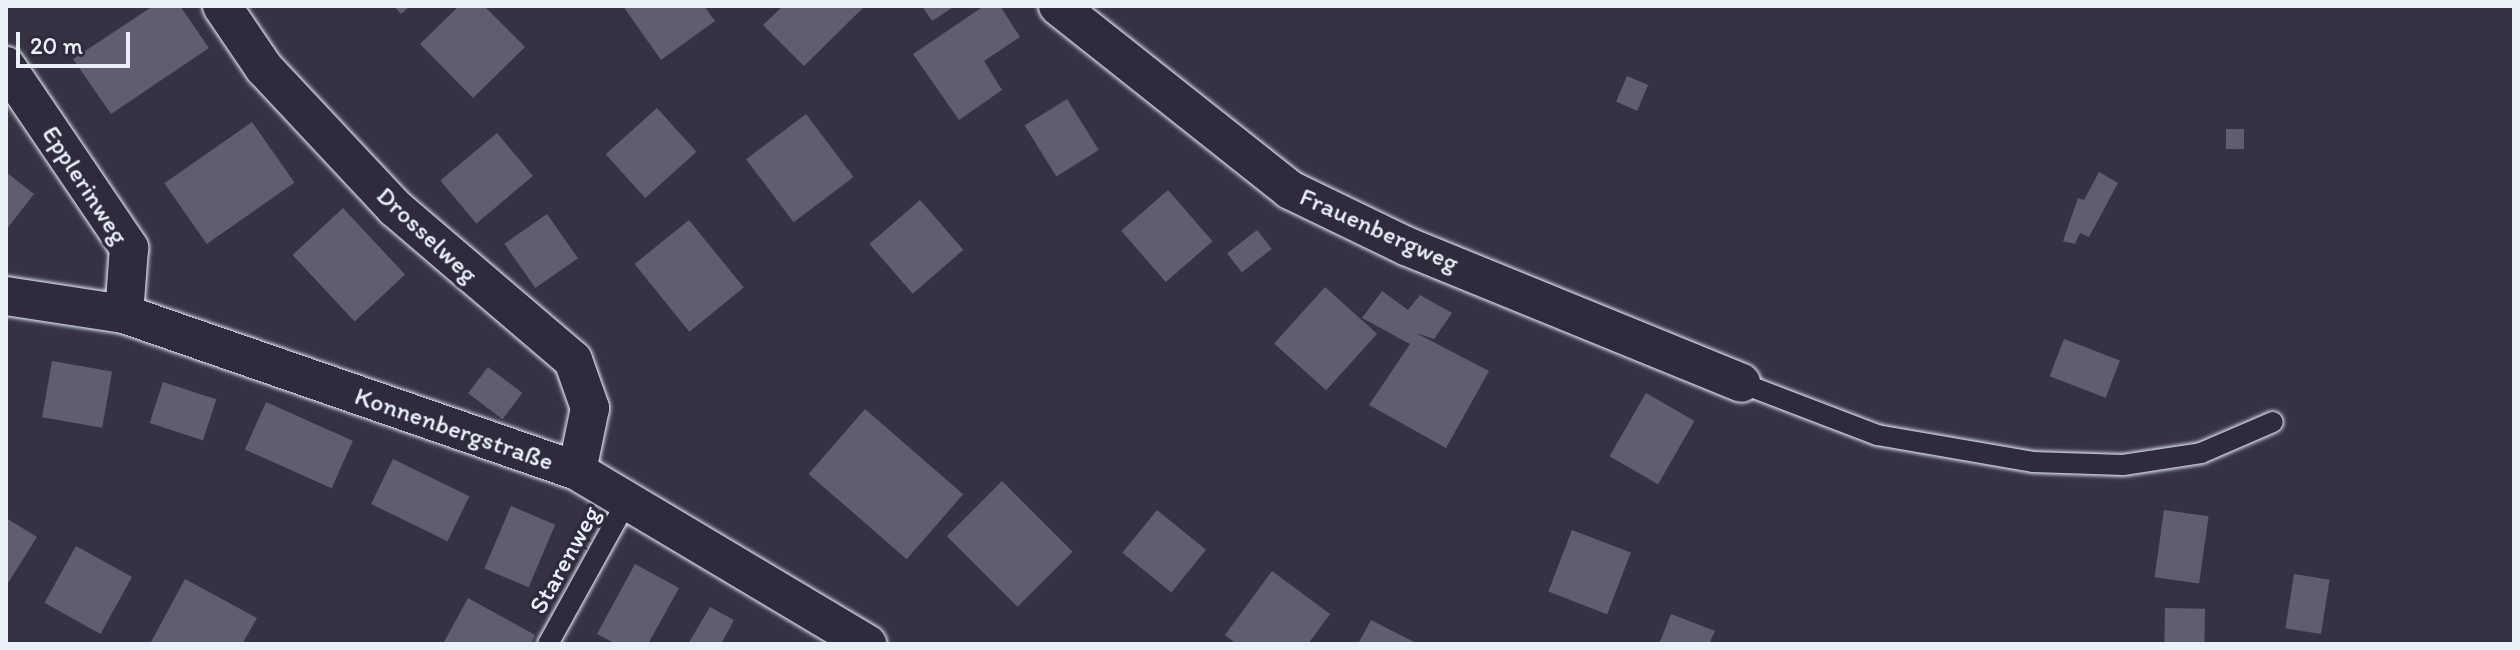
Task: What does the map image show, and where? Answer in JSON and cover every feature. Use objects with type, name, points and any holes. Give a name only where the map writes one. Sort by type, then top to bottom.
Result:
[{"type":"street","name":"Drosselweg","points":[[222,6],[264,68],[395,208],[573,360],[590,408],[577,471]]},
{"type":"street","name":"Frauenbergweg","points":[[1058,6],[1290,190],[1741,383]]},
{"type":"street","name":"Epplerinweg","points":[[6,66],[129,248],[124,314]]},
{"type":"street","name":"Konnenbergstraße","points":[[6,296],[124,314],[577,471],[867,644]]},
{"type":"lane","points":[[1741,383],[1877,435],[2033,462],[2123,465],[2201,453],[2273,422]]},
{"type":"lane","name":"Starenweg","points":[[548,644],[627,501]]},
{"type":"building","points":[[153,6],[180,6],[209,48],[111,114],[73,59]]},
{"type":"building","points":[[394,6],[410,6],[401,14]]},
{"type":"building","points":[[459,6],[484,6],[525,47],[473,98],[420,44]]},
{"type":"building","points":[[623,6],[704,6],[715,21],[661,60]]},
{"type":"building","points":[[783,6],[865,6],[804,66],[763,25]]},
{"type":"building","points":[[922,6],[955,6],[932,21]]},
{"type":"building","points":[[984,6],[1000,6],[1020,37],[984,61],[1002,90],[959,120],[913,54]]},
{"type":"building","points":[[1627,76],[1648,85],[1637,111],[1616,102]]},
{"type":"building","points":[[1067,99],[1099,150],[1056,176],[1025,125]]},
{"type":"building","points":[[657,108],[696,152],[645,198],[606,154]]},
{"type":"building","points":[[806,114],[854,177],[794,222],[746,159]]},
{"type":"building","points":[[252,122],[294,183],[207,244],[164,183]]},
{"type":"building","points":[[2226,129],[2244,129],[2244,149],[2226,149]]},
{"type":"building","points":[[497,133],[533,176],[476,223],[440,181]]},
{"type":"building","points":[[6,172],[34,194],[6,230]]},
{"type":"building","points":[[2099,172],[2118,183],[2089,237],[2080,233],[2075,244],[2063,241],[2078,198],[2084,200]]},
{"type":"building","points":[[1168,190],[1213,241],[1166,282],[1121,231]]},
{"type":"building","points":[[920,200],[963,250],[913,294],[869,244]]},
{"type":"building","points":[[343,208],[405,275],[355,322],[293,255]]},
{"type":"building","points":[[547,214],[578,258],[535,288],[504,244]]},
{"type":"building","points":[[689,220],[744,288],[689,332],[635,264]]},
{"type":"building","points":[[1257,230],[1272,249],[1242,272],[1227,253]]},
{"type":"building","points":[[1325,287],[1377,334],[1326,390],[1274,343]]},
{"type":"building","points":[[1382,291],[1408,310],[1420,295],[1452,313],[1434,339],[1416,333],[1489,371],[1446,448],[1369,405],[1410,344],[1362,318]]},
{"type":"building","points":[[2064,339],[2120,361],[2106,398],[2050,376]]},
{"type":"building","points":[[52,361],[112,372],[102,428],[42,417]]},
{"type":"building","points":[[488,367],[522,393],[502,419],[468,393]]},
{"type":"building","points":[[163,382],[216,399],[203,440],[150,423]]},
{"type":"building","points":[[1646,393],[1694,421],[1658,484],[1610,456]]},
{"type":"building","points":[[266,402],[353,441],[332,488],[245,450]]},
{"type":"building","points":[[865,409],[963,494],[907,559],[809,474]]},
{"type":"building","points":[[393,459],[469,496],[447,541],[371,504]]},
{"type":"building","points":[[1002,481],[1073,552],[1018,607],[947,536]]},
{"type":"building","points":[[511,506],[555,525],[529,587],[484,569]]},
{"type":"building","points":[[1157,510],[1206,550],[1171,592],[1122,553]]},
{"type":"building","points":[[2164,510],[2209,516],[2199,584],[2155,577]]},
{"type":"building","points":[[6,518],[37,537],[6,586]]},
{"type":"building","points":[[1572,530],[1631,553],[1607,614],[1548,592]]},
{"type":"building","points":[[76,546],[132,577],[100,634],[44,603]]},
{"type":"building","points":[[635,564],[679,588],[648,644],[616,644],[597,634]]},
{"type":"building","points":[[1272,571],[1330,614],[1308,644],[1237,644],[1225,635]]},
{"type":"building","points":[[2294,574],[2330,580],[2321,634],[2285,628]]},
{"type":"building","points":[[185,579],[257,618],[242,644],[150,644]]},
{"type":"building","points":[[468,598],[535,635],[531,644],[443,644]]},
{"type":"building","points":[[710,607],[734,620],[721,644],[688,644]]},
{"type":"building","points":[[2165,608],[2205,609],[2204,644],[2164,644]]},
{"type":"building","points":[[1671,614],[1715,631],[1709,644],[1659,644]]},
{"type":"building","points":[[1371,620],[1418,644],[1358,644]]}]
